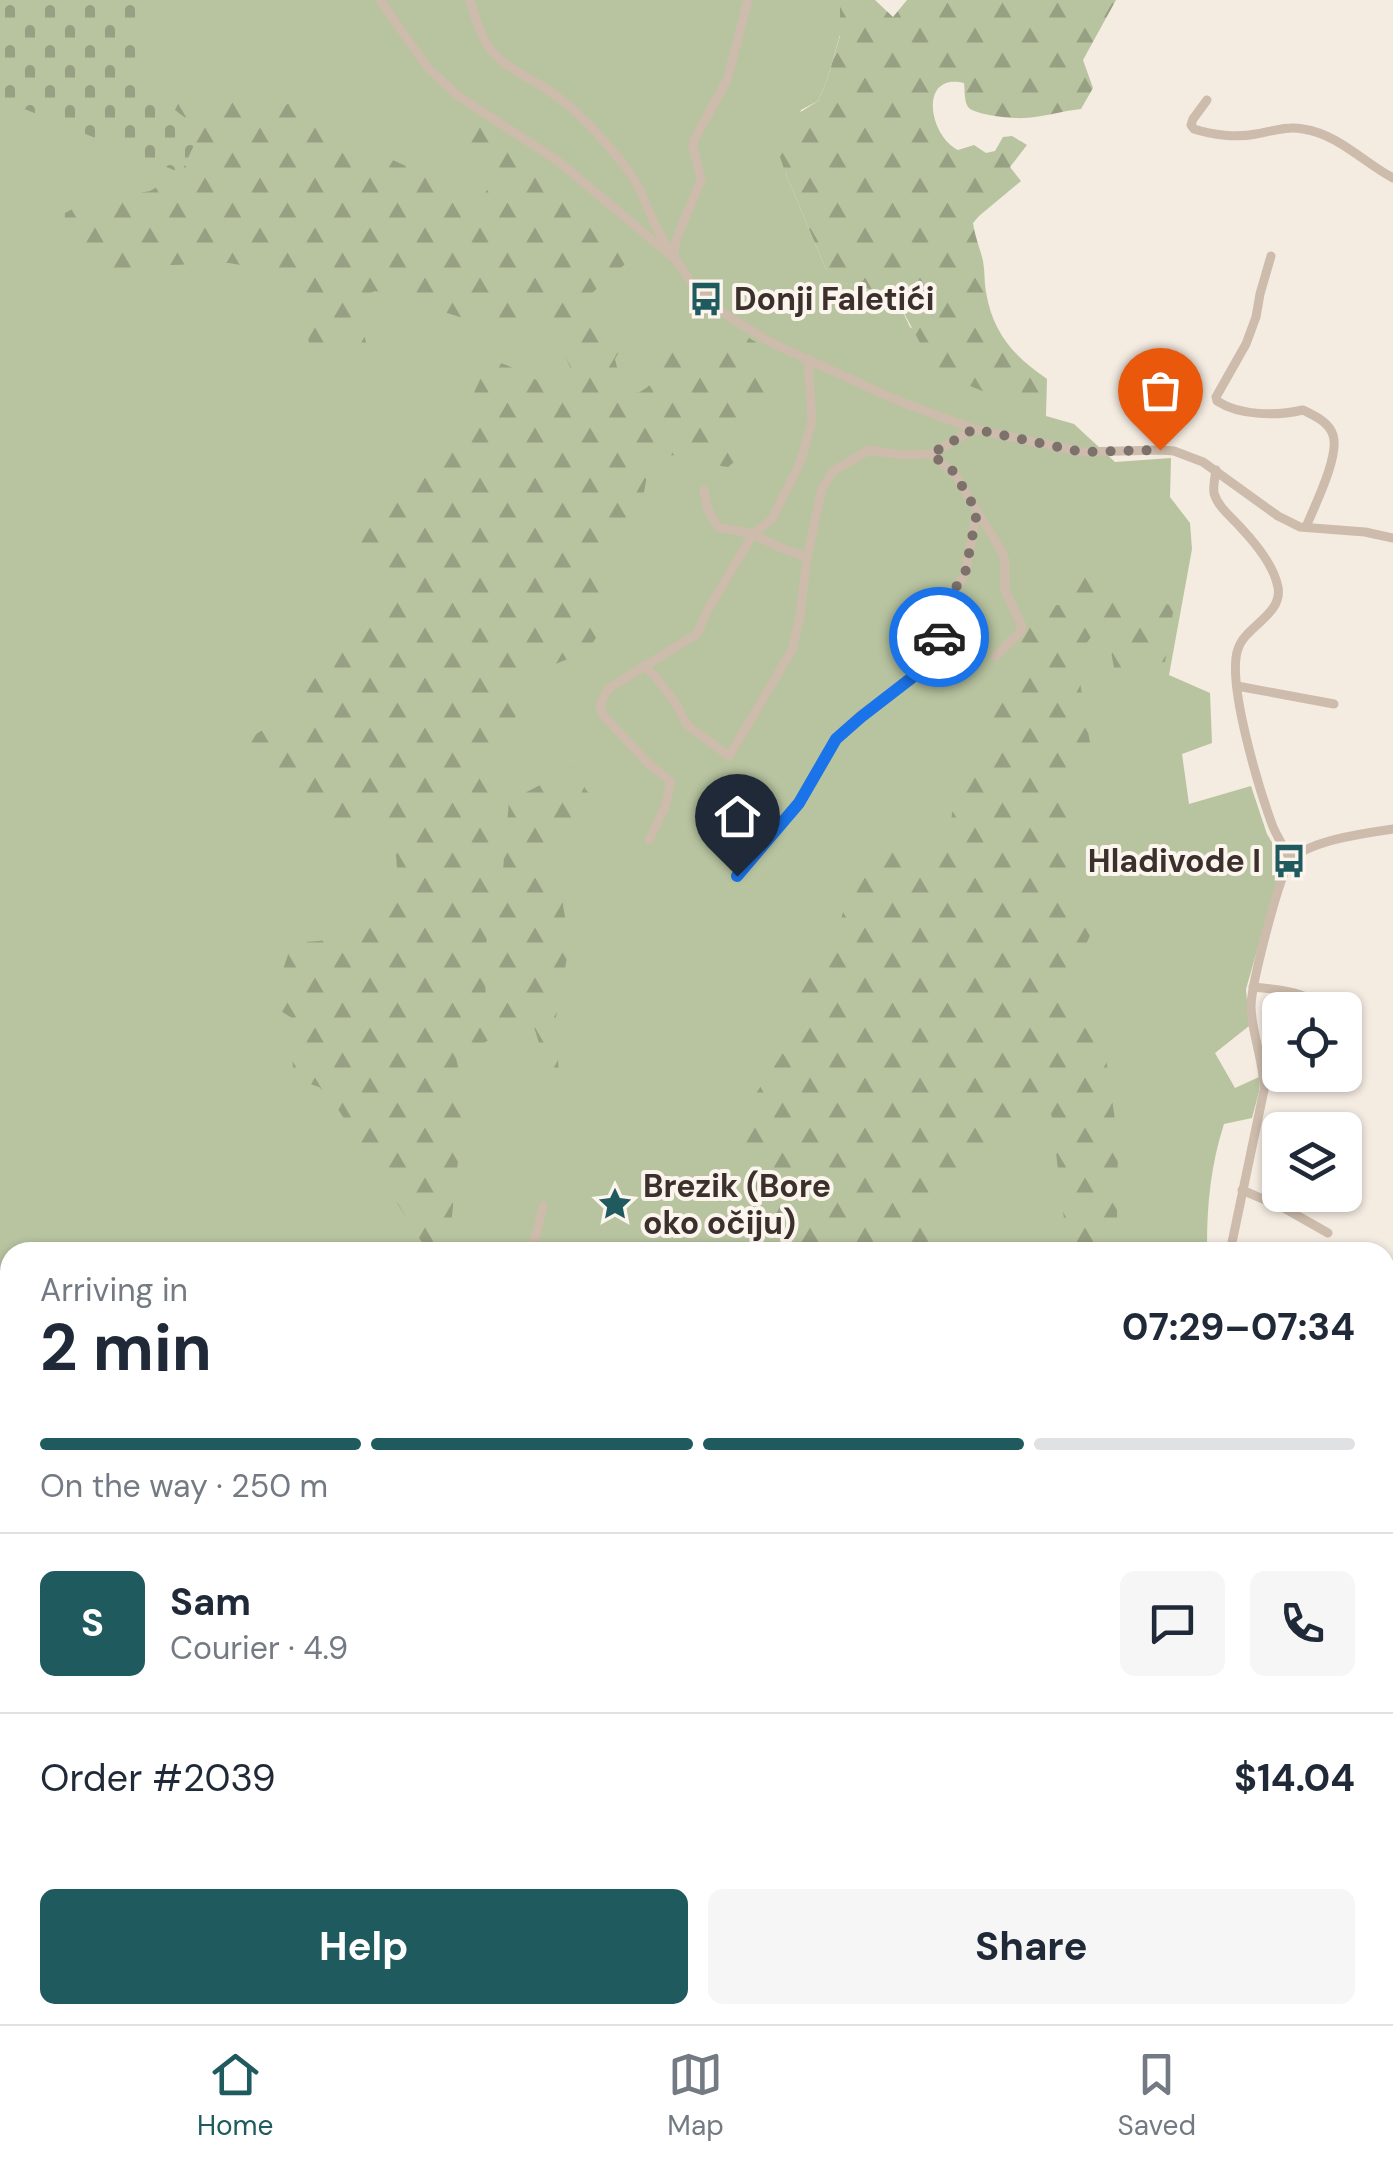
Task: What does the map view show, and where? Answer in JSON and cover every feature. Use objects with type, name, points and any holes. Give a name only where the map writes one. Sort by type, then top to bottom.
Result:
[{"type":"street","points":[[380,0],[426,67],[457,95],[558,161],[676,259]]},
{"type":"street","points":[[470,0],[481,33],[499,59],[551,92],[624,164],[635,179],[658,234],[692,283],[723,312],[770,342],[896,400],[974,429],[1082,452],[1174,451],[1216,470],[1278,516],[1306,527],[1393,538]]},
{"type":"street","points":[[676,259],[674,248],[700,180],[694,140],[727,80],[748,0]]},
{"type":"street","points":[[1207,100],[1193,119],[1194,129],[1236,136],[1306,129],[1328,136],[1393,178]]},
{"type":"street","points":[[1271,256],[1246,344],[1216,397],[1223,406],[1233,409],[1289,414],[1303,410],[1324,422],[1333,434],[1332,458],[1306,527]]},
{"type":"street","points":[[649,840],[665,808],[671,782],[648,764],[600,710],[604,694],[696,634],[753,534],[772,519],[800,463],[812,422],[808,359]]},
{"type":"street","points":[[643,666],[676,704],[687,725],[728,756],[792,650],[822,489],[834,470],[869,450],[931,454],[974,429]]},
{"type":"street","points":[[931,454],[954,472],[1005,560],[1005,590],[1022,626],[996,656]]},
{"type":"street","points":[[1216,470],[1217,500],[1266,562],[1278,586],[1278,598],[1271,611],[1246,633],[1235,661],[1246,737],[1275,831],[1291,860]]},
{"type":"street","points":[[704,490],[706,508],[718,527],[753,534],[807,557]]},
{"type":"street","points":[[737,876],[799,803],[836,739],[936,659],[954,590],[965,574],[977,512]]},
{"type":"street","points":[[1238,689],[1334,704]]},
{"type":"street","points":[[1232,1242],[1264,1090],[1264,1069],[1251,1008],[1253,988],[1282,880],[1291,860],[1311,848],[1393,829]]},
{"type":"street","points":[[1253,988],[1292,992]]},
{"type":"street","points":[[1242,1190],[1328,1233]]},
{"type":"street","points":[[534,1242],[543,1206]]},
{"type":"green space","points":[[0,0],[840,0],[840,35],[827,80],[818,101],[801,110],[785,172],[825,267],[837,281],[882,292],[899,304],[910,327],[1046,416],[1074,424],[1115,462],[1171,458],[1170,497],[1190,523],[1192,549],[1169,675],[1210,693],[1212,743],[1182,754],[1189,804],[1251,786],[1267,834],[1280,856],[1277,881],[1246,989],[1249,1026],[1215,1053],[1235,1088],[1259,1077],[1259,1092],[1252,1118],[1224,1124],[1213,1169],[1207,1242],[0,1242]]},
{"type":"green space","points":[[0,0],[142,0],[148,17],[140,39],[140,71],[157,96],[201,130],[181,173],[0,99]]},
{"type":"green space","points":[[840,0],[875,0],[893,17],[907,0],[1116,0],[1083,60],[1093,88],[1081,109],[1003,117],[968,107],[964,83],[950,82],[934,95],[940,132],[958,150],[974,145],[986,153],[995,151],[1003,137],[1012,136],[1027,145],[1010,167],[1021,181],[973,223],[989,307],[1007,343],[1047,379],[1046,416],[970,386],[932,365],[899,304],[882,292],[836,281],[825,267],[785,172],[775,128],[818,101],[840,36]]},
{"type":"green space","points":[[234,90],[253,116],[269,121],[298,94],[328,118],[327,154],[368,149],[473,196],[485,193],[497,177],[448,136],[466,110],[534,154],[639,252],[584,300],[624,343],[615,359],[629,387],[638,393],[649,386],[667,339],[676,336],[696,349],[716,353],[739,332],[759,344],[781,394],[774,406],[756,408],[741,454],[728,467],[698,456],[666,455],[648,471],[628,547],[609,561],[615,598],[600,631],[582,652],[535,673],[522,686],[508,739],[478,776],[491,798],[500,800],[484,967],[489,1040],[456,1058],[465,1097],[449,1242],[422,1242],[331,1098],[319,1087],[293,1078],[292,1018],[279,1010],[277,987],[292,943],[347,935],[366,925],[385,905],[397,868],[390,837],[375,806],[368,805],[348,844],[333,847],[327,841],[332,807],[325,794],[287,802],[245,742],[265,729],[296,721],[306,712],[304,693],[344,648],[356,609],[380,596],[360,547],[377,507],[462,435],[467,407],[490,359],[548,385],[561,386],[574,378],[555,341],[541,325],[524,316],[505,328],[484,325],[375,291],[359,298],[356,309],[371,358],[309,344],[299,275],[229,263],[144,266],[99,276],[84,271],[64,229],[65,213],[83,203],[150,191],[181,173],[201,130],[175,110],[179,102],[196,105]]},
{"type":"green space","points":[[1093,566],[1111,590],[1174,606],[1165,662],[1156,663],[1126,681],[1116,678],[1108,636],[1098,627],[1076,658],[1092,755],[1069,778],[1069,848],[1075,890],[1091,930],[1064,976],[1106,1058],[1118,1141],[1120,1242],[1067,1242],[1050,1104],[944,1190],[931,1242],[756,1242],[759,1202],[735,1157],[741,1128],[755,1095],[791,1041],[799,1020],[791,977],[827,969],[847,898],[876,848],[884,845],[913,862],[925,862],[940,848],[950,833],[952,813],[983,764],[982,713],[1014,666],[1018,643],[1010,621],[1031,602],[1040,607],[1059,605],[1087,568]]},
{"type":"green space","points":[[574,765],[583,765],[584,786],[598,800],[592,825],[564,821],[556,828],[545,871],[563,876],[563,906],[570,942],[555,1022],[559,1072],[548,1071],[533,1024],[497,1037],[495,962],[509,801]]},
{"type":"way so far","points":[[939,637],[954,590],[965,574],[977,512],[954,472],[931,454],[974,429],[1082,452],[1160,450]]},
{"type":"place","name":"Donji Faletići","points":[[706,299]]},
{"type":"place","name":"Hladivode I","points":[[1289,861]]},
{"type":"place","name":"Brezik (Bore oko očiju)","points":[[615,1204]]},
{"type":"route","points":[[737,876],[799,803],[836,739],[936,659],[939,637]]}]
